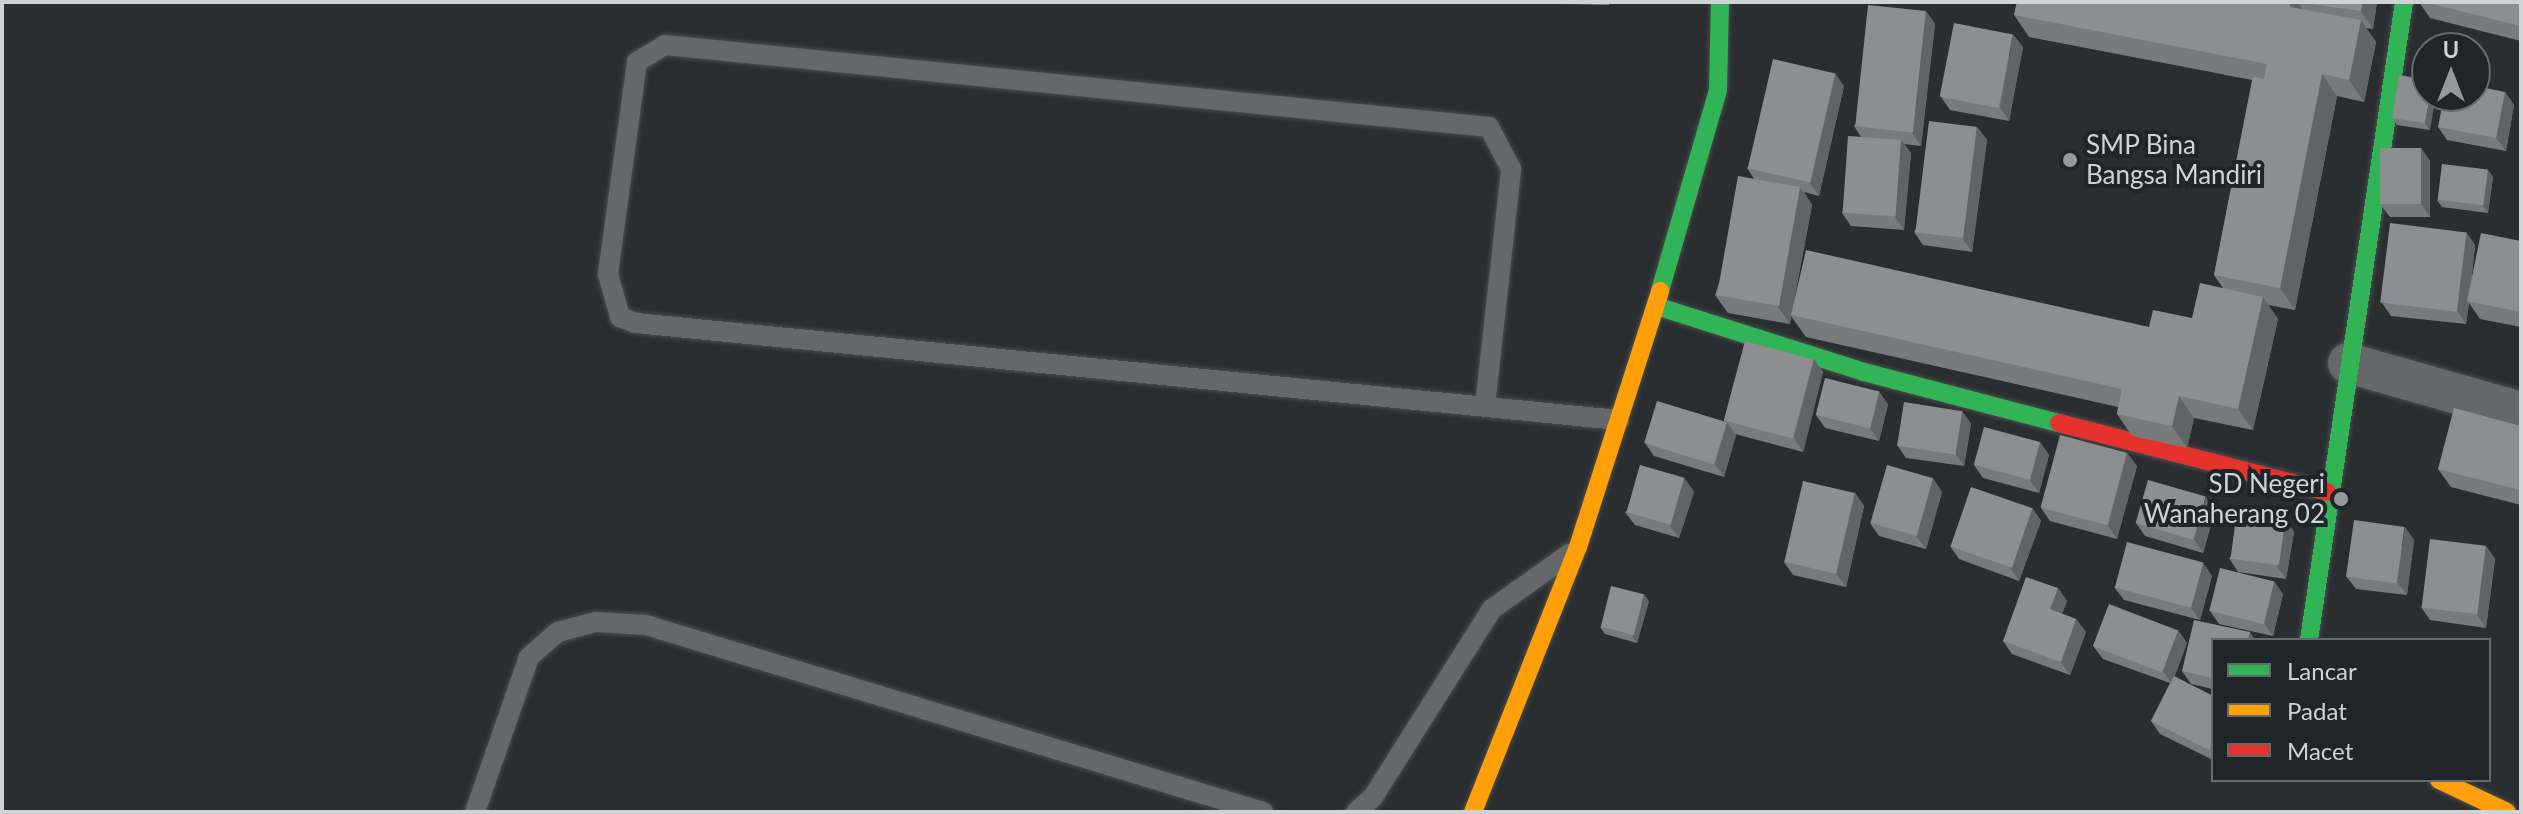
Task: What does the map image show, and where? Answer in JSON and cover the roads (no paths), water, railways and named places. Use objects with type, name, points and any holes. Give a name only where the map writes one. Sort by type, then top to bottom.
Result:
[{"type":"street","points":[[1473,812],[1578,547],[1656,306],[1718,90],[1720,2]]},
{"type":"street","points":[[2309,638],[2327,492],[2404,2]]},
{"type":"street","points":[[1656,306],[1864,372],[2327,492]]},
{"type":"street","points":[[2348,363],[2521,412]]},
{"type":"street","points":[[2443,782],[2507,812]]},
{"type":"lane","points":[[1485,406],[1511,169],[1489,127],[665,45],[637,62],[608,274],[620,317],[1619,420]]},
{"type":"lane","points":[[1356,812],[1373,797],[1492,609],[1578,547]]},
{"type":"lane","points":[[475,812],[529,657],[558,632],[596,622],[646,625],[1263,812]]},
{"type":"place","name":"SMP Bina Bangsa Mandiri","points":[[2070,160]]},
{"type":"place","name":"SD Negeri Wanaherang 02","points":[[2341,499]]}]
